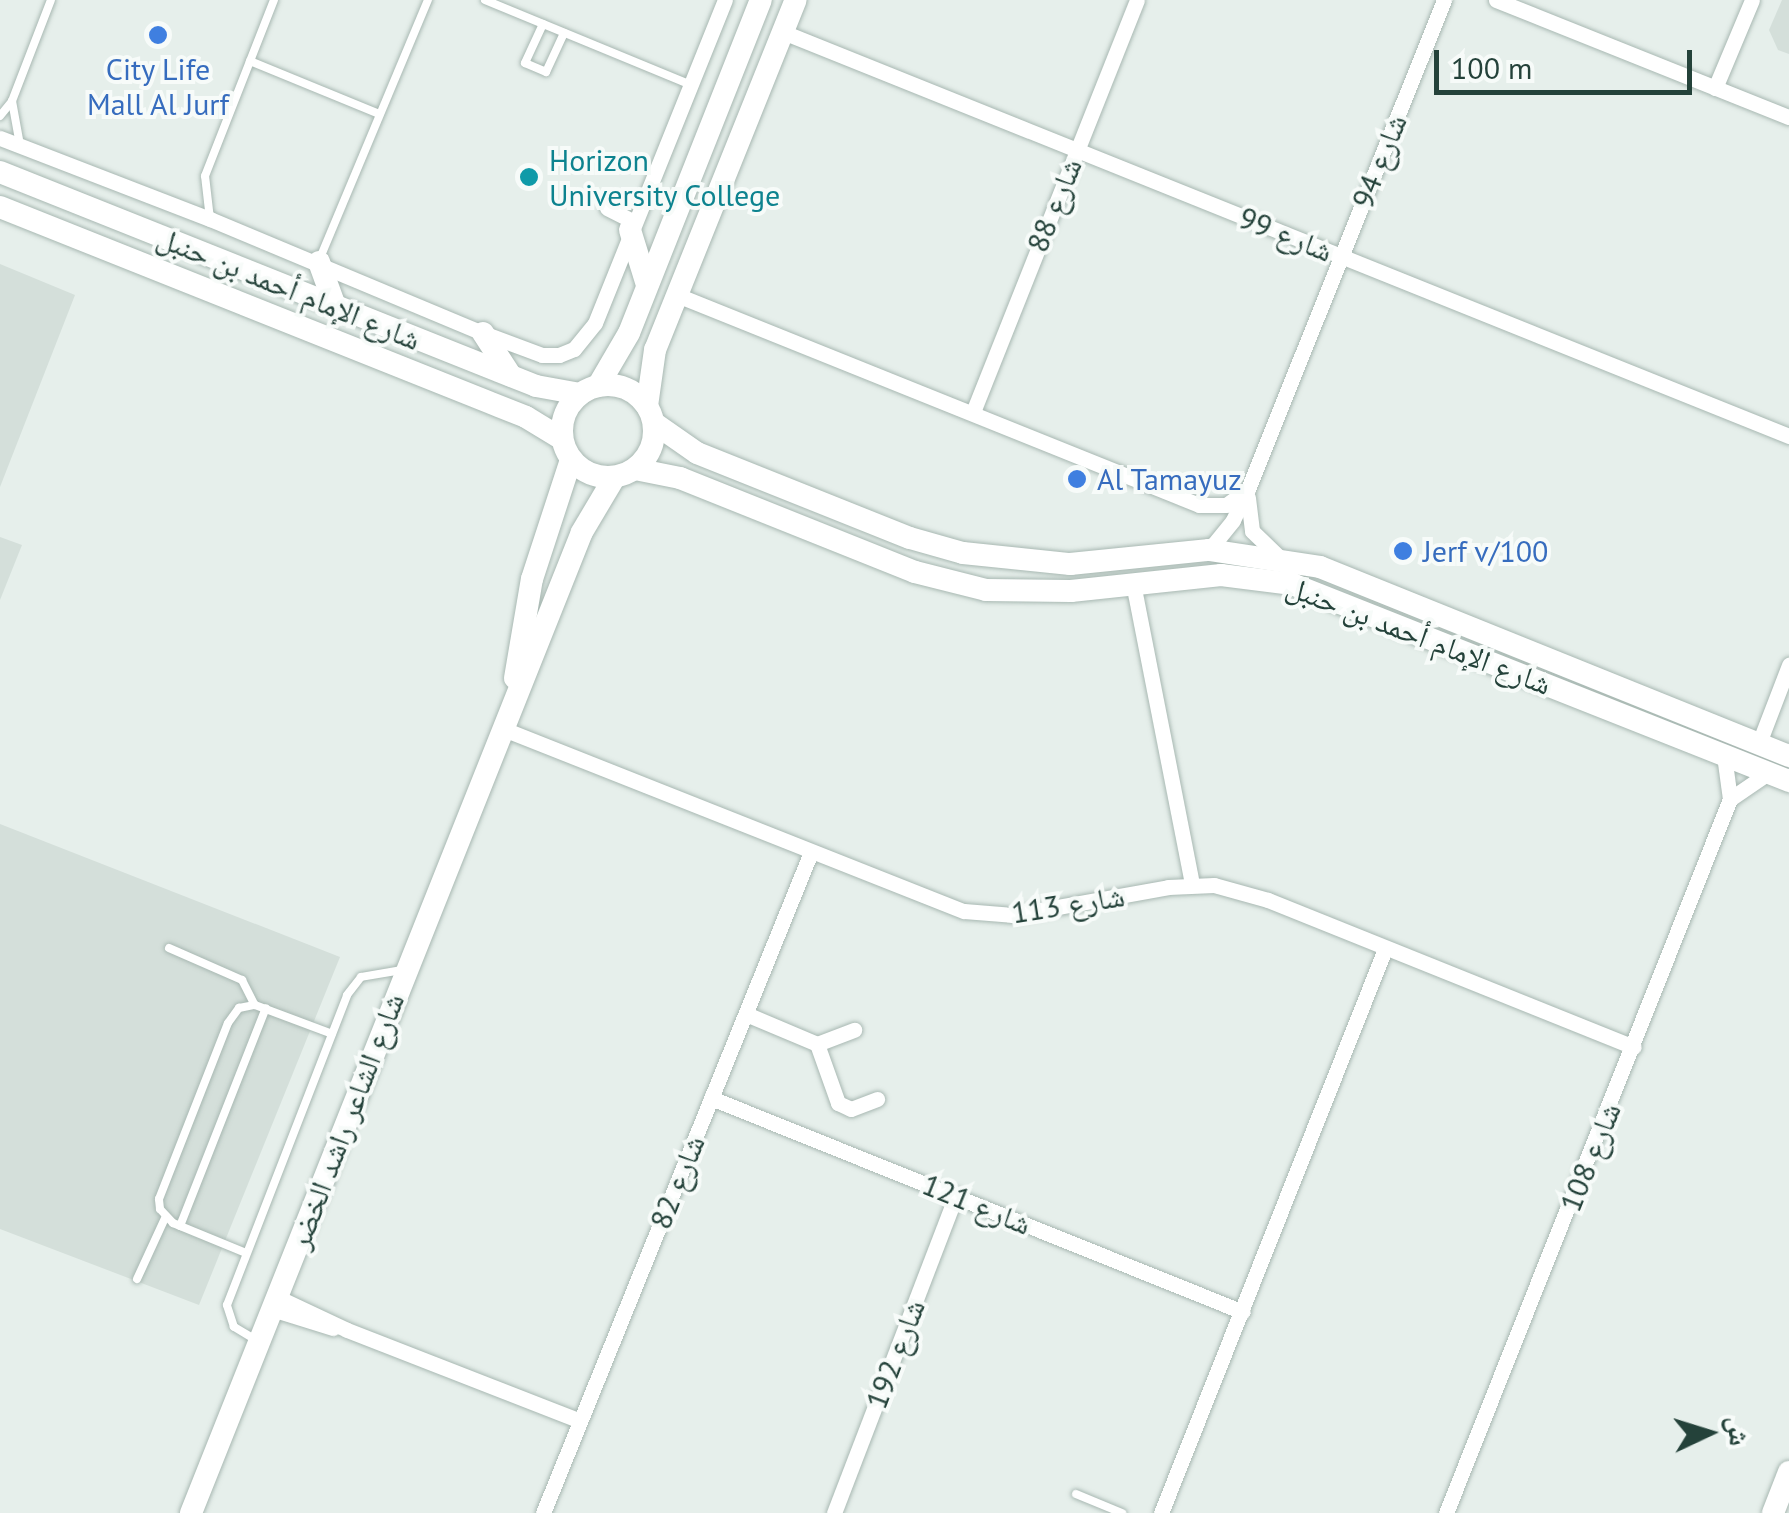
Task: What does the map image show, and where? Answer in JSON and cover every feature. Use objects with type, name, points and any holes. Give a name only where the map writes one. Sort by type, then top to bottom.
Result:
[{"type":"street","points":[[0,138],[318,262],[542,355],[574,349],[595,323],[724,0]]},
{"type":"street","points":[[761,0],[622,347],[565,414],[566,450],[590,475],[625,473],[647,457],[651,363],[796,0]]},
{"type":"street","name":"شارع 88","points":[[972,412],[1138,0]]},
{"type":"street","name":"شارع 94","points":[[1216,542],[1248,489],[1444,0]]},
{"type":"street","points":[[1496,0],[1789,117]]},
{"type":"street","points":[[1716,88],[1752,0]]},
{"type":"street","name":"شارع 99","points":[[783,32],[1789,436]]},
{"type":"street","name":"شارع الإمام أحمد بن حنبل","points":[[0,172],[546,389],[589,390]]},
{"type":"street","name":"شارع الإمام أحمد بن حنبل","points":[[0,206],[526,417],[566,450]]},
{"type":"street","points":[[608,208],[632,226],[647,285]]},
{"type":"street","points":[[318,262],[335,306]]},
{"type":"street","points":[[678,295],[1199,505],[1226,504],[1248,489],[1252,531],[1280,558]]},
{"type":"street","points":[[483,333],[511,376]]},
{"type":"street","points":[[589,390],[621,386],[650,414]]},
{"type":"street","name":"شارع الإمام أحمد بن حنبل","points":[[650,414],[697,453],[910,538],[963,554],[1070,564],[1216,542],[1359,580],[1789,756]]},
{"type":"street","name":"شارع الشاعر راشد الخضر","points":[[506,730],[532,579],[566,450]]},
{"type":"street","name":"شارع الإمام أحمد بن حنبل","points":[[625,473],[680,478],[947,582],[1014,593],[1221,575],[1292,584],[1779,777]]},
{"type":"street","name":"شارع الشاعر راشد الخضر","points":[[191,1513],[582,532],[625,473]]},
{"type":"street","points":[[1199,505],[1216,542]]},
{"type":"street","points":[[1133,583],[1192,884]]},
{"type":"street","points":[[1758,743],[1789,665]]},
{"type":"street","name":"شارع 113","points":[[506,730],[940,903],[988,915],[1037,912],[1192,884],[1241,890],[1634,1047]]},
{"type":"street","name":"شارع 108","points":[[1446,1513],[1730,800],[1724,754]]},
{"type":"street","points":[[1730,800],[1779,777]]},
{"type":"street","name":"شارع 82","points":[[543,1513],[811,852]]},
{"type":"street","points":[[1161,1513],[1386,949]]},
{"type":"street","points":[[746,1014],[817,1044],[854,1030]]},
{"type":"street","points":[[817,1044],[838,1102],[850,1109],[878,1099]]},
{"type":"street","name":"شارع 121","points":[[711,1098],[1242,1312]]},
{"type":"street","name":"شارع 192","points":[[834,1513],[956,1196]]},
{"type":"street","points":[[275,1303],[578,1425]]},
{"type":"street","points":[[1773,1513],[1789,1472]]},
{"type":"lane","points":[[0,116],[12,101],[51,0]]},
{"type":"lane","points":[[210,219],[205,176],[274,0]]},
{"type":"lane","points":[[318,262],[377,113],[428,0]]},
{"type":"lane","points":[[485,0],[690,85]]},
{"type":"lane","points":[[542,24],[525,63],[546,72],[564,33]]},
{"type":"lane","points":[[250,60],[377,113]]},
{"type":"lane","points":[[12,101],[20,146]]},
{"type":"lane","points":[[170,948],[242,980],[256,1005]]},
{"type":"lane","points":[[260,1342],[234,1327],[226,1305],[246,1253],[347,995],[362,977],[406,969]]},
{"type":"lane","points":[[137,1279],[165,1218],[160,1199],[228,1023],[239,1008],[256,1005],[332,1034]]},
{"type":"lane","points":[[180,1226],[266,1008]]},
{"type":"lane","points":[[165,1218],[246,1253]]},
{"type":"lane","points":[[1076,1494],[1122,1513]]},
{"type":"shaded area","points":[[1782,0],[1789,0],[1789,54],[1778,50],[1769,30]]},
{"type":"shaded area","points":[[0,264],[75,295],[0,487]]},
{"type":"shaded area","points":[[0,537],[22,545],[0,600]]},
{"type":"shaded area","points":[[0,824],[340,957],[199,1305],[0,1229]]},
{"type":"place","name":"City Life Mall Al Jurf","points":[[158,35]]},
{"type":"place","name":"Horizon University College","points":[[529,177]]},
{"type":"place","name":"Al Tamayuz","points":[[1077,479]]},
{"type":"place","name":"Jerf v/100","points":[[1403,551]]}]
